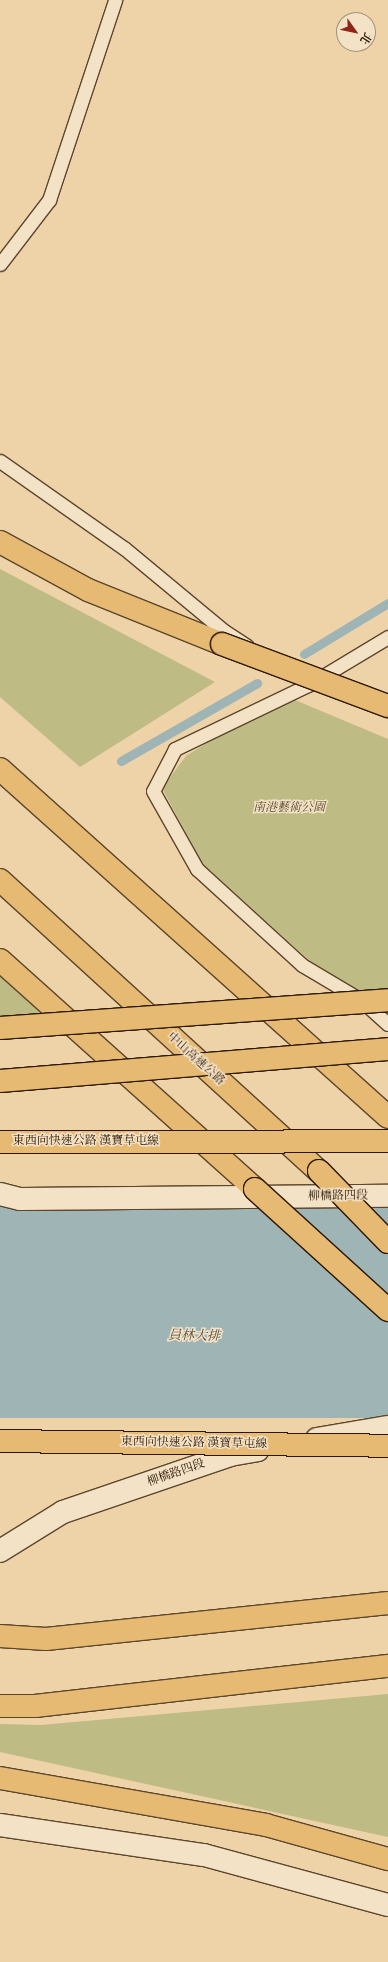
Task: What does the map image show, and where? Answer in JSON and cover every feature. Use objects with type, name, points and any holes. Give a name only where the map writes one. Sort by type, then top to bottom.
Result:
[{"type":"highway","points":[[0,542],[88,590],[222,644],[388,706]]},
{"type":"highway","points":[[0,769],[388,1117]]},
{"type":"highway","name":"中山高速公路","points":[[0,880],[319,1170],[388,1242]]},
{"type":"highway","points":[[0,960],[388,1310]]},
{"type":"highway","points":[[0,1028],[388,1000]]},
{"type":"highway","points":[[0,1081],[388,1049]]},
{"type":"highway","name":"東西向快速公路 漢寶草屯線","points":[[0,1142],[388,1141]]},
{"type":"highway","name":"東西向快速公路 漢寶草屯線","points":[[0,1442],[388,1446]]},
{"type":"highway","points":[[0,1636],[46,1638],[388,1603]]},
{"type":"highway","points":[[0,1706],[35,1706],[388,1666]]},
{"type":"highway","points":[[0,1778],[266,1825],[388,1859]]},
{"type":"main road","name":"柳橋路四段","points":[[0,1194],[20,1199],[388,1196]]},
{"type":"main road","name":"柳橋路四段","points":[[0,1551],[63,1512],[230,1455],[388,1427]]},
{"type":"main road","points":[[0,1825],[204,1855],[388,1905]]},
{"type":"lane","points":[[0,264],[49,200],[115,0]]},
{"type":"lane","points":[[0,462],[124,548],[224,631],[308,685]]},
{"type":"lane","points":[[388,637],[308,685],[176,749],[153,791],[197,869],[302,965],[361,1000],[388,1024]]},
{"type":"green space","points":[[0,569],[215,682],[80,767],[0,697]]},
{"type":"green space","name":"南港藝術公園","points":[[283,695],[388,739],[388,1013],[374,998],[320,970],[202,863],[162,788],[186,756]]},
{"type":"green space","points":[[0,960],[70,1021],[0,1028]]},
{"type":"green space","points":[[388,1694],[388,1837],[0,1752],[0,1724],[41,1725]]},
{"type":"water","name":"員林大排","points":[[0,1205],[388,1205],[388,1418],[0,1418]]},
{"type":"waterway","points":[[304,654],[388,603]]},
{"type":"waterway","points":[[121,761],[257,683]]}]
